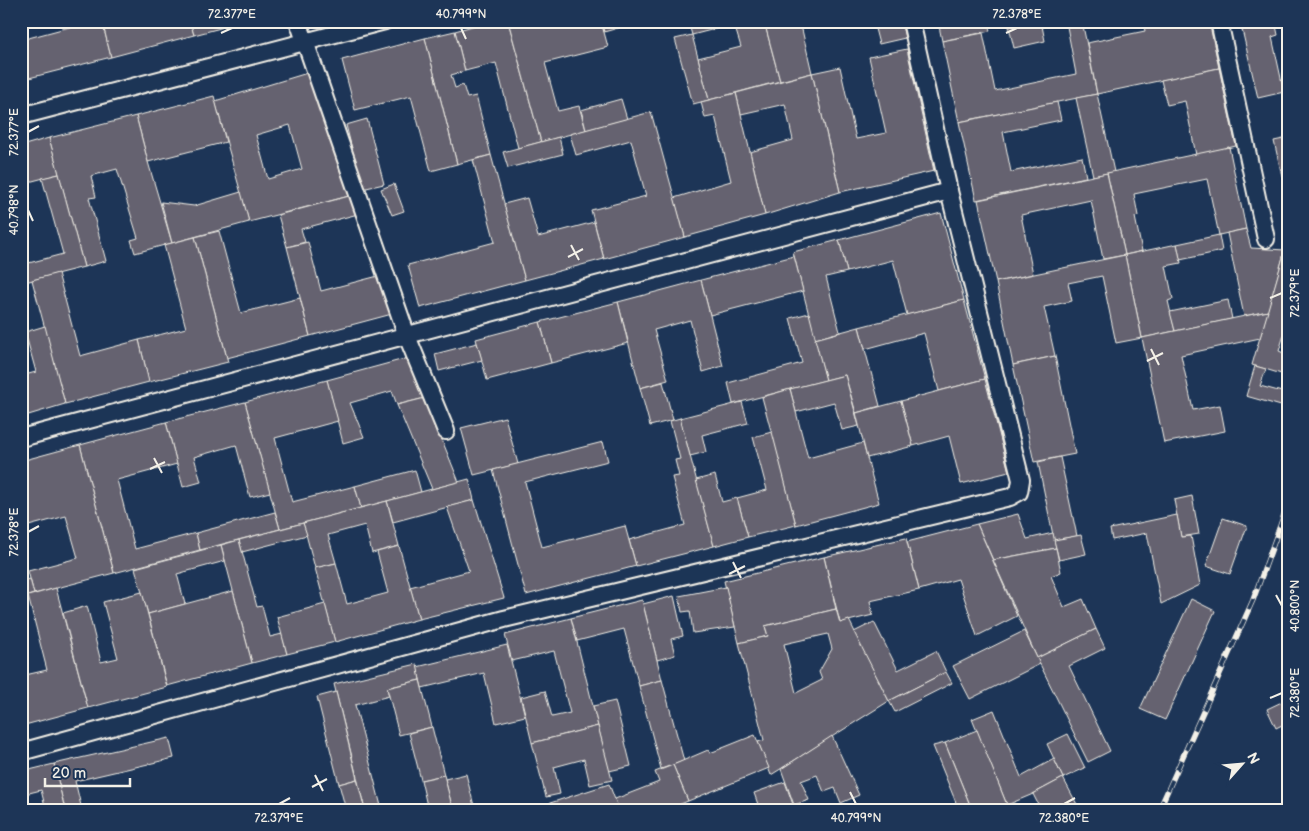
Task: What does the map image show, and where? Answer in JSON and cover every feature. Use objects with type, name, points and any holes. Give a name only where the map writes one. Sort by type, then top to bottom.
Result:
[{"type":"lane","points":[[298,21],[407,336],[446,431]]},
{"type":"lane","points":[[21,116],[385,21]]},
{"type":"lane","points":[[21,752],[504,619],[1010,498],[1019,492],[1021,480],[949,191],[911,21]]},
{"type":"lane","points":[[1218,21],[1266,239]]},
{"type":"lane","points":[[21,438],[949,191]]},
{"type":"building","points":[[92,21],[102,21],[111,57],[29,78],[21,48],[21,40]]},
{"type":"building","points":[[102,21],[190,21],[194,35],[111,57]]},
{"type":"building","points":[[190,21],[247,21],[194,35]]},
{"type":"building","points":[[490,21],[508,21],[541,142],[518,148],[496,63],[465,71],[455,31]]},
{"type":"building","points":[[508,21],[601,21],[608,47],[545,63],[558,111],[579,106],[586,130],[541,142]]},
{"type":"building","points":[[601,21],[642,21],[604,32]]},
{"type":"building","points":[[688,21],[764,21],[780,81],[709,100],[698,58],[741,47],[734,24],[692,35]]},
{"type":"building","points":[[764,21],[800,21],[812,73],[780,81]]},
{"type":"building","points":[[873,21],[901,21],[905,38],[879,44]]},
{"type":"building","points":[[938,21],[988,21],[990,31],[942,41]]},
{"type":"building","points":[[1041,21],[1045,41],[1014,48],[1009,27]]},
{"type":"building","points":[[1066,21],[1082,21],[1097,94],[959,122],[942,41],[983,33],[995,91],[1076,74]]},
{"type":"building","points":[[1143,21],[1209,21],[1219,68],[1097,94],[1087,43],[1145,31]]},
{"type":"building","points":[[1240,21],[1275,21],[1278,35],[1272,37],[1284,92],[1258,98]]},
{"type":"building","points":[[455,31],[465,71],[451,75],[455,88],[463,85],[467,98],[476,96],[491,155],[457,164],[425,38]]},
{"type":"building","points":[[692,35],[709,100],[693,104],[675,39]]},
{"type":"building","points":[[425,38],[457,164],[431,171],[411,96],[355,110],[342,60]]},
{"type":"building","points":[[21,48],[29,78],[21,80]]},
{"type":"building","points":[[907,49],[934,171],[840,192],[812,73],[840,67],[856,139],[886,133],[869,57]]},
{"type":"building","points":[[1219,68],[1236,146],[1196,155],[1185,101],[1167,105],[1161,80]]},
{"type":"building","points":[[314,71],[353,195],[249,222],[215,101]],"holes":[[[290,125],[302,169],[268,179],[256,135]]]},
{"type":"building","points":[[812,73],[840,192],[765,215],[750,152],[793,140],[785,104],[741,114],[736,93]]},
{"type":"building","points":[[736,93],[765,215],[685,237],[674,198],[731,181],[715,116],[705,118],[701,102]]},
{"type":"building","points":[[1097,94],[1114,172],[1093,176],[1076,98]]},
{"type":"building","points":[[214,96],[226,142],[148,162],[136,116]]},
{"type":"building","points":[[621,99],[627,119],[586,130],[581,110]]},
{"type":"building","points":[[1057,102],[1061,120],[1003,132],[1011,172],[1082,157],[1086,177],[976,200],[959,122]]},
{"type":"building","points":[[651,112],[685,237],[604,259],[591,210],[646,196],[631,140],[576,155],[570,134]]},
{"type":"building","points":[[136,116],[172,243],[135,253],[131,240],[138,238],[117,169],[91,176],[96,197],[89,198],[106,261],[84,267],[49,138]]},
{"type":"building","points":[[367,119],[384,184],[362,189],[346,125]]},
{"type":"building","points":[[559,137],[563,154],[508,168],[503,152]]},
{"type":"building","points":[[49,138],[59,174],[21,184],[21,146]]},
{"type":"building","points":[[1288,138],[1288,175],[1282,176],[1274,141]]},
{"type":"building","points":[[1229,147],[1246,229],[1219,235],[1207,179],[1134,194],[1138,216],[1135,217],[1142,251],[1125,255],[1107,173]]},
{"type":"building","points":[[491,155],[525,280],[420,308],[408,265],[495,242],[473,160]]},
{"type":"building","points":[[1107,173],[1125,255],[1103,259],[1091,200],[1021,215],[1033,274],[996,282],[978,200]]},
{"type":"building","points":[[59,174],[84,267],[21,283],[21,265],[63,254],[42,178]]},
{"type":"building","points":[[394,184],[404,211],[392,215],[381,189]]},
{"type":"building","points":[[241,192],[249,222],[172,243],[161,202],[194,206]]},
{"type":"building","points":[[353,195],[358,214],[301,229],[305,242],[287,247],[278,215]]},
{"type":"building","points":[[527,198],[538,237],[594,222],[604,259],[525,280],[504,204]]},
{"type":"building","points":[[941,213],[964,300],[907,315],[893,260],[847,272],[839,240]]},
{"type":"building","points":[[1246,229],[1251,248],[1285,250],[1268,311],[1244,316],[1227,233]]},
{"type":"building","points":[[219,231],[241,313],[300,298],[310,336],[227,358],[195,237]]},
{"type":"building","points":[[1219,235],[1222,251],[1180,260],[1177,244]]},
{"type":"building","points":[[195,237],[228,362],[149,382],[139,340],[186,328],[164,245]]},
{"type":"building","points":[[839,240],[847,272],[826,277],[840,332],[815,339],[793,252]]},
{"type":"building","points":[[308,242],[321,291],[382,275],[392,314],[310,336],[287,247]]},
{"type":"building","points":[[1177,244],[1181,263],[1166,266],[1173,299],[1168,301],[1175,331],[1142,338],[1125,255]]},
{"type":"building","points":[[1285,250],[1288,251],[1288,322],[1279,351],[1286,354],[1288,348],[1288,376],[1252,365]]},
{"type":"building","points":[[1125,255],[1142,338],[1116,343],[1102,276],[1068,283],[1072,301],[1044,307],[1055,356],[1013,365],[996,282]]},
{"type":"building","points":[[794,256],[803,291],[710,315],[701,280]]},
{"type":"building","points":[[58,273],[80,356],[139,340],[149,382],[65,404],[32,280]]},
{"type":"building","points":[[701,280],[723,366],[703,372],[690,320],[654,330],[668,380],[640,388],[618,302]]},
{"type":"building","points":[[964,300],[985,379],[939,391],[924,333],[865,349],[859,327]]},
{"type":"building","points":[[1228,300],[1232,319],[1175,331],[1170,312]]},
{"type":"building","points":[[618,302],[628,343],[551,363],[540,322]]},
{"type":"building","points":[[1268,311],[1260,338],[1181,355],[1193,410],[1220,405],[1225,431],[1164,443],[1142,338]]},
{"type":"building","points":[[809,313],[826,380],[733,404],[728,383],[802,363],[790,318]]},
{"type":"building","points":[[540,322],[551,363],[487,380],[476,339]]},
{"type":"building","points":[[45,326],[65,404],[25,416],[21,400],[21,376],[36,372],[25,332]]},
{"type":"building","points":[[859,327],[880,406],[856,413],[845,375],[826,380],[815,339]]},
{"type":"building","points":[[477,343],[482,360],[439,371],[435,354]]},
{"type":"building","points":[[1055,356],[1075,454],[1034,462],[1013,365]]},
{"type":"building","points":[[408,358],[425,398],[397,405],[392,391],[350,403],[364,437],[343,443],[327,380]]},
{"type":"building","points":[[1255,366],[1266,369],[1260,386],[1282,392],[1288,376],[1288,408],[1246,396]]},
{"type":"building","points":[[845,375],[859,426],[842,430],[834,402],[796,412],[790,389]]},
{"type":"building","points":[[985,379],[1009,472],[961,484],[949,436],[913,446],[901,401]]},
{"type":"building","points":[[327,380],[338,421],[275,438],[292,502],[355,486],[361,508],[280,529],[245,402]]},
{"type":"building","points":[[663,382],[673,420],[650,426],[640,388]]},
{"type":"building","points":[[790,389],[808,458],[863,443],[879,503],[796,525],[762,397]]},
{"type":"building","points":[[425,398],[459,482],[432,489],[397,405]]},
{"type":"building","points":[[901,401],[913,446],[867,458],[856,413]]},
{"type":"building","points":[[245,402],[270,492],[250,497],[236,445],[194,457],[201,482],[183,487],[166,422]]},
{"type":"building","points":[[742,402],[748,423],[702,435],[706,452],[690,456],[680,418]]},
{"type":"building","points":[[505,417],[518,464],[474,475],[461,428]]},
{"type":"building","points":[[680,418],[714,546],[636,566],[629,540],[685,525],[672,477],[679,476],[675,460],[680,459],[670,421]]},
{"type":"building","points":[[166,422],[177,464],[117,480],[135,549],[196,533],[200,550],[114,573],[80,445]]},
{"type":"building","points":[[772,432],[796,525],[748,537],[737,498],[767,490],[753,437]]},
{"type":"building","points":[[603,442],[608,461],[525,482],[542,547],[625,526],[636,566],[526,595],[493,470]]},
{"type":"building","points":[[80,445],[114,573],[34,594],[28,571],[78,558],[66,516],[21,528],[21,461]]},
{"type":"building","points":[[1060,457],[1077,536],[1054,540],[1038,462]]},
{"type":"building","points":[[415,470],[421,492],[361,508],[355,486]]},
{"type":"building","points":[[715,475],[722,502],[737,498],[748,537],[714,546],[696,480]]},
{"type":"building","points":[[469,479],[474,500],[393,522],[387,501]]},
{"type":"building","points":[[1192,496],[1199,534],[1181,537],[1174,500]]},
{"type":"building","points":[[474,500],[504,598],[419,619],[410,587],[469,571],[447,507]]},
{"type":"building","points":[[387,501],[399,546],[372,553],[365,525],[328,535],[336,563],[315,568],[303,523]]},
{"type":"building","points":[[275,512],[280,529],[200,550],[196,533]]},
{"type":"building","points":[[1018,514],[1027,539],[1053,533],[1056,548],[993,560],[977,524]]},
{"type":"building","points":[[1177,515],[1181,537],[1191,536],[1200,585],[1161,604],[1147,533],[1112,540],[1110,529]]},
{"type":"building","points":[[1223,518],[1247,526],[1230,574],[1206,566]]},
{"type":"building","points":[[303,523],[307,535],[242,552],[239,540]]},
{"type":"building","points":[[977,524],[1017,616],[977,636],[958,579],[919,590],[907,542]]},
{"type":"building","points":[[1081,535],[1086,554],[1059,560],[1054,540]]},
{"type":"building","points":[[906,538],[919,590],[870,601],[873,615],[840,623],[824,557]]},
{"type":"building","points":[[239,540],[257,607],[262,606],[270,637],[282,634],[287,654],[252,663],[221,545]]},
{"type":"building","points":[[221,545],[225,561],[177,574],[185,604],[148,614],[135,568]]},
{"type":"building","points":[[399,546],[419,619],[335,642],[315,568],[336,563],[347,604],[388,593],[377,552]]},
{"type":"building","points":[[1056,548],[1061,572],[1051,576],[1064,607],[1083,599],[1096,629],[1037,658],[993,560]]},
{"type":"building","points":[[824,557],[836,609],[765,626],[768,636],[739,643],[724,581]]},
{"type":"building","points":[[30,579],[34,594],[21,598],[21,581]]},
{"type":"building","points":[[726,587],[735,627],[693,633],[690,611],[682,612],[679,596]]},
{"type":"building","points":[[56,588],[88,708],[21,726],[21,676],[47,670],[28,596]]},
{"type":"building","points":[[233,591],[252,663],[167,686],[148,614]]},
{"type":"building","points":[[142,592],[167,687],[88,708],[63,613],[87,606],[101,662],[118,658],[103,602]]},
{"type":"building","points":[[674,596],[683,636],[671,639],[675,655],[657,660],[643,604]]},
{"type":"building","points":[[1191,599],[1215,611],[1165,720],[1140,709]]},
{"type":"building","points":[[642,600],[662,680],[639,686],[624,629],[577,641],[571,618]]},
{"type":"building","points":[[325,604],[335,642],[287,654],[277,617]]},
{"type":"building","points":[[836,609],[840,623],[849,620],[889,701],[771,775],[758,742],[764,740],[739,643],[768,636],[765,626]],"holes":[[[828,634],[832,649],[819,672],[822,680],[796,693],[784,644]]]},
{"type":"building","points":[[571,618],[598,726],[532,743],[521,697],[545,691],[552,717],[570,713],[554,651],[512,661],[505,635]]},
{"type":"building","points":[[874,622],[898,670],[936,651],[946,672],[889,701],[854,632]]},
{"type":"building","points":[[1096,629],[1105,648],[1069,666],[1110,751],[1088,762],[1037,658]]},
{"type":"building","points":[[1024,631],[1040,664],[970,699],[953,666]]},
{"type":"building","points":[[507,645],[525,716],[496,723],[484,673],[422,688],[417,667]]},
{"type":"building","points":[[417,664],[420,680],[387,688],[389,696],[355,705],[382,810],[365,810],[334,684]]},
{"type":"building","points":[[946,672],[952,683],[895,712],[889,701]]},
{"type":"building","points":[[420,680],[432,727],[399,735],[387,688]]},
{"type":"building","points":[[662,680],[684,761],[661,769],[639,686]]},
{"type":"building","points":[[336,692],[357,779],[339,784],[317,697]]},
{"type":"building","points":[[1288,699],[1288,722],[1276,728],[1267,709]]},
{"type":"building","points":[[615,701],[631,766],[609,771],[593,706]]},
{"type":"building","points":[[994,710],[1021,777],[1054,759],[1063,778],[1007,805],[972,719]]},
{"type":"building","points":[[598,726],[612,780],[590,785],[584,759],[554,767],[560,794],[546,797],[532,743]]},
{"type":"building","points":[[432,727],[444,775],[421,780],[409,733]]},
{"type":"building","points":[[977,730],[1007,805],[996,810],[972,810],[945,743]]},
{"type":"building","points":[[1068,734],[1085,768],[1063,778],[1047,744]]},
{"type":"building","points":[[755,735],[769,768],[688,801],[673,765],[708,750],[710,753]]},
{"type":"building","points":[[832,736],[859,795],[841,803],[835,788],[824,792],[817,775],[801,781],[809,800],[794,805],[781,769]]},
{"type":"building","points":[[169,738],[174,758],[75,781],[82,810],[65,810],[54,764]]},
{"type":"building","points":[[945,743],[972,810],[959,810],[933,746]]},
{"type":"building","points":[[54,764],[65,810],[46,810],[41,790],[21,795],[21,772]]},
{"type":"building","points":[[673,765],[688,801],[666,810],[619,810],[615,799],[659,782],[655,772]]},
{"type":"building","points":[[466,774],[475,810],[453,810],[445,779]]},
{"type":"building","points":[[444,775],[453,810],[428,810],[421,780]]},
{"type":"building","points":[[1063,778],[1080,810],[1041,810],[1033,794]]},
{"type":"building","points":[[357,779],[365,810],[346,810],[339,784]]},
{"type":"building","points":[[785,782],[795,810],[760,810],[754,793]]},
{"type":"building","points":[[609,784],[619,810],[542,810],[541,806]]},
{"type":"railway","points":[[1159,810],[1253,600],[1288,504]]}]
